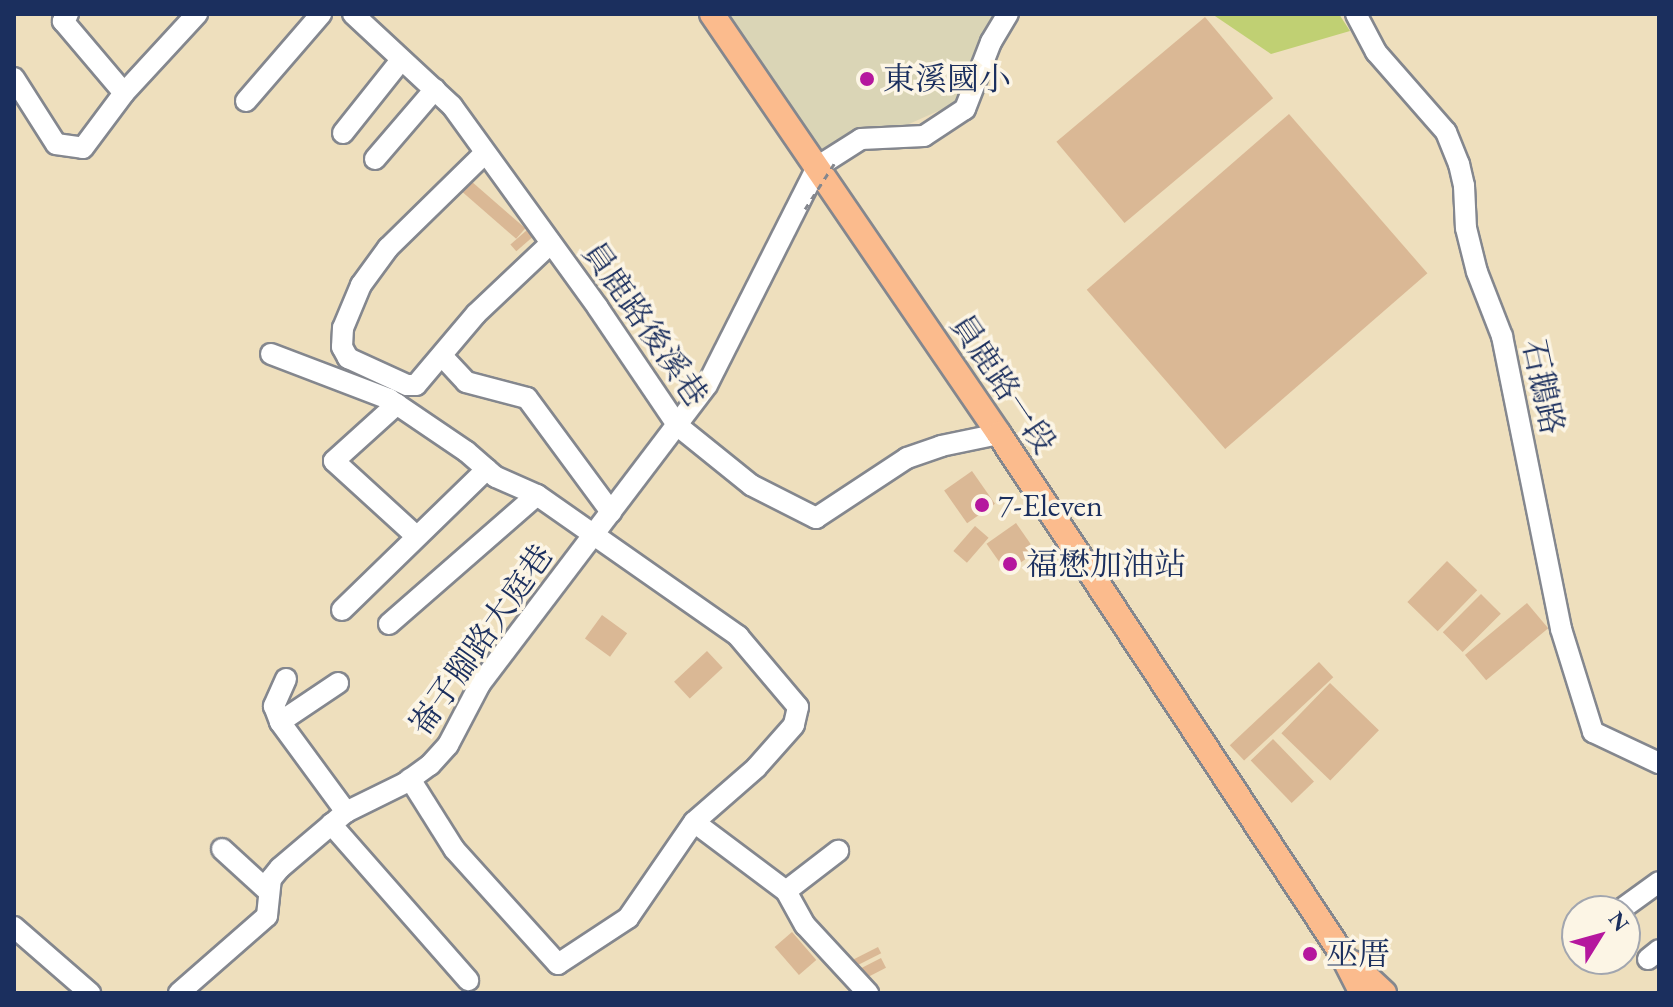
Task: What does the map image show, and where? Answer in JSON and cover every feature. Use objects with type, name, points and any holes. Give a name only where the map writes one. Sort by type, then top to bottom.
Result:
[{"type":"main road","name":"員鹿路一段","points":[[712,14],[826,165],[999,434],[1342,954],[1362,993]]},
{"type":"main road","name":"員鹿路一段","points":[[1342,954],[1384,993]]},
{"type":"street","points":[[68,14],[63,21],[124,93]]},
{"type":"street","points":[[14,78],[56,144],[83,148],[124,93],[197,14]]},
{"type":"street","points":[[246,101],[321,14]]},
{"type":"street","name":"員鹿路後溪巷","points":[[353,14],[435,89],[551,243],[678,426],[751,485],[816,518],[907,458],[941,446],[999,434]]},
{"type":"street","points":[[591,536],[707,385],[826,165],[861,139],[924,136],[965,109],[991,42],[1008,14]]},
{"type":"street","name":"石鵝路","points":[[1356,14],[1376,52],[1446,132],[1459,164],[1464,186],[1466,228],[1477,272],[1502,336],[1561,629],[1593,732],[1659,763]]},
{"type":"street","points":[[343,133],[401,60]]},
{"type":"street","points":[[375,159],[435,89]]},
{"type":"street","points":[[485,153],[388,248],[361,285],[343,328],[342,347],[348,358],[407,385],[416,385],[443,357],[476,314],[551,243]]},
{"type":"street","name":"崙子腳路大庭巷","points":[[271,354],[397,404],[487,469],[537,495],[591,536],[738,636],[798,707],[794,725],[756,768],[694,822]]},
{"type":"street","points":[[443,357],[466,382],[527,398],[611,512]]},
{"type":"street","points":[[397,404],[334,461],[416,536]]},
{"type":"street","points":[[342,610],[487,469]]},
{"type":"street","name":"崙子腳路大庭巷","points":[[389,624],[537,495]]},
{"type":"street","name":"崙子腳路大庭巷","points":[[179,993],[257,928],[267,916],[271,879],[280,868],[339,818],[410,779],[448,745],[480,684],[591,536]]},
{"type":"street","points":[[286,679],[274,706],[280,722],[339,818],[468,980]]},
{"type":"street","points":[[280,722],[338,683]]},
{"type":"street","points":[[410,779],[454,849],[558,964],[628,918],[694,822],[786,891],[805,925],[868,993]]},
{"type":"street","points":[[222,849],[268,891]]},
{"type":"street","points":[[786,891],[838,851]]},
{"type":"street","points":[[1641,895],[1659,882]]},
{"type":"street","points":[[16,933],[90,993]]},
{"type":"path","points":[[805,209],[826,165]]},
{"type":"shaded area","name":"東溪國小","points":[[721,14],[997,14],[982,37],[956,103],[900,128],[861,129],[821,155]]},
{"type":"green space","points":[[1212,14],[1339,14],[1350,31],[1271,54]]},
{"type":"building","points":[[1205,17],[1273,98],[1125,223],[1056,142]]},
{"type":"building","points":[[1289,114],[1427,273],[1225,449],[1087,290]]},
{"type":"building","points":[[471,181],[525,228],[516,239],[462,192]]},
{"type":"building","points":[[527,230],[533,237],[516,251],[510,244]]},
{"type":"building","points":[[972,471],[995,504],[967,523],[944,491]]},
{"type":"building","points":[[1016,523],[1036,552],[1007,572],[987,544]]},
{"type":"building","points":[[975,526],[989,538],[967,563],[953,551]]},
{"type":"building","points":[[1447,561],[1477,590],[1438,631],[1407,602]]},
{"type":"building","points":[[1481,594],[1501,614],[1463,652],[1443,632]]},
{"type":"building","points":[[1527,603],[1548,628],[1486,680],[1465,655]]},
{"type":"building","points":[[602,615],[627,633],[610,657],[585,638]]},
{"type":"building","points":[[707,651],[723,668],[690,699],[674,682]]},
{"type":"building","points":[[1319,662],[1333,677],[1244,761],[1230,745]]},
{"type":"building","points":[[1330,683],[1379,730],[1330,781],[1281,733]]},
{"type":"building","points":[[1273,739],[1314,781],[1292,803],[1251,761]]},
{"type":"building","points":[[792,932],[816,960],[799,975],[775,947]]},
{"type":"building","points":[[878,947],[881,953],[854,967],[850,961]]},
{"type":"building","points":[[881,958],[886,968],[866,978],[861,968]]},
{"type":"place","name":"東溪國小","points":[[867,79]]},
{"type":"place","name":"7-Eleven","points":[[982,505]]},
{"type":"place","name":"福懋加油站","points":[[1010,564]]},
{"type":"place","name":"巫厝","points":[[1310,954]]}]
